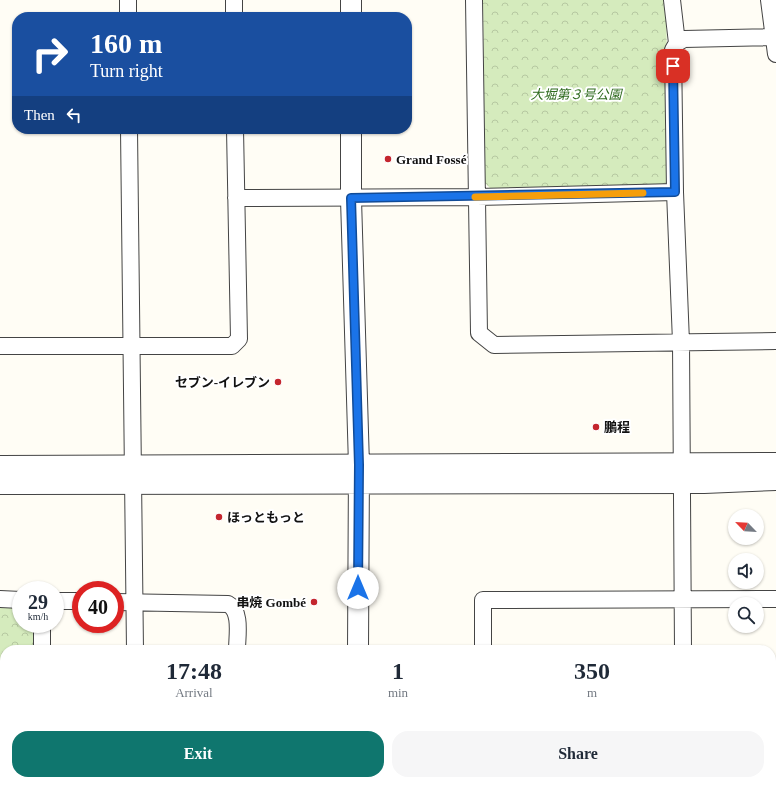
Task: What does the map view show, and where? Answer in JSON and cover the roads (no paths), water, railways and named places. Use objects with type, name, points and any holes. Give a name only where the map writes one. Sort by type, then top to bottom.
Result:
[{"type":"street","points":[[128,0],[128,12]]},
{"type":"street","points":[[234,0],[234,12]]},
{"type":"street","points":[[350,0],[351,12]]},
{"type":"street","points":[[474,0],[479,333],[494,345],[776,341]]},
{"type":"street","points":[[672,0],[677,43]]},
{"type":"street","points":[[769,0],[776,54]]},
{"type":"street","points":[[683,645],[681,342],[675,192],[673,50],[677,43],[684,39],[773,37]]},
{"type":"street","points":[[129,134],[135,645]]},
{"type":"street","points":[[0,346],[232,346],[239,339],[235,134]]},
{"type":"street","points":[[351,134],[351,198],[359,474],[358,645]]},
{"type":"street","points":[[236,198],[477,197],[675,192]]},
{"type":"street","points":[[682,473],[776,463]]},
{"type":"street","points":[[0,466],[133,475]]},
{"type":"street","points":[[0,484],[133,475],[682,473],[776,480]]},
{"type":"street","points":[[0,599],[12,600]]},
{"type":"street","points":[[483,645],[483,600],[776,599]]},
{"type":"street","points":[[124,602],[228,604],[237,612],[237,645]]},
{"type":"street","points":[[42,633],[42,645]]},
{"type":"place","name":"Grand Fossé","points":[[388,159]]},
{"type":"place","name":"セブン-イレブン","points":[[278,382]]},
{"type":"place","name":"鵬程","points":[[596,427]]},
{"type":"place","name":"ほっともっと","points":[[219,517]]},
{"type":"place","name":"串焼 Gombé","points":[[314,602]]},
{"type":"park label","name":"大堀第３号公園","points":[[576,94]]}]
